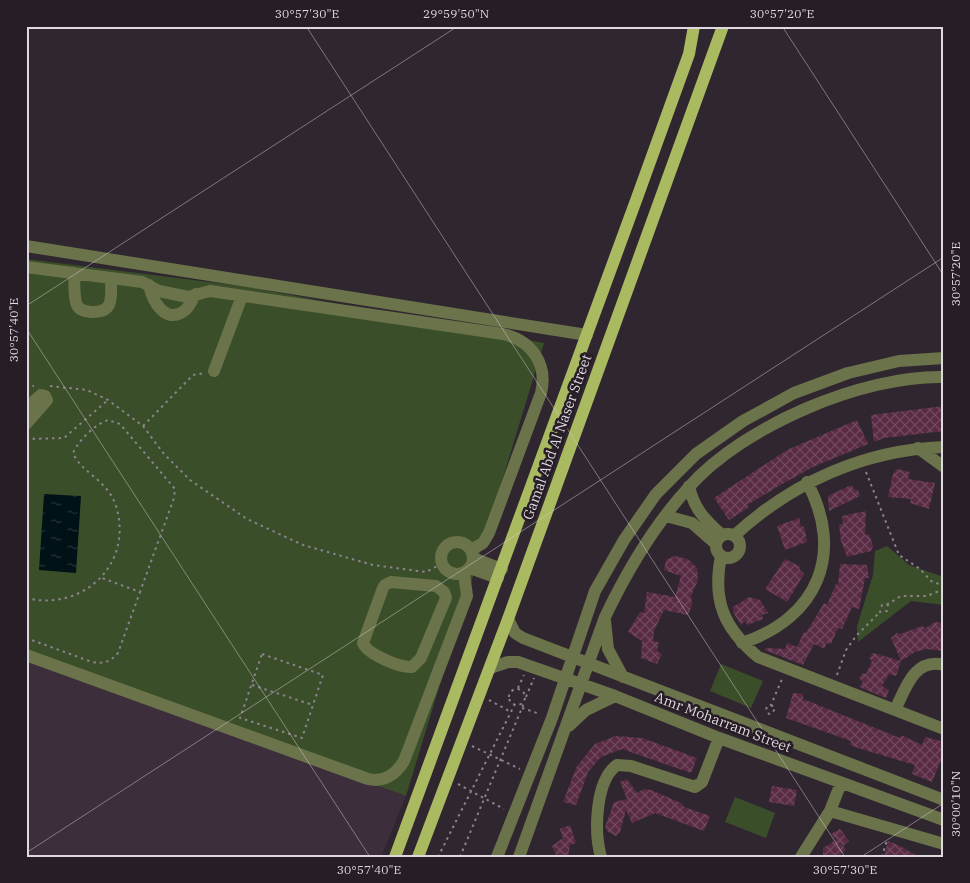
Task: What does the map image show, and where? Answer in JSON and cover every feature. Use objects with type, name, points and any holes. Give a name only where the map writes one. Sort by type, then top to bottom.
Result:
[{"type":"main road","name":"Gamal Abd Al Naser Street","points":[[395,857],[546,452],[689,54],[694,26]]},
{"type":"main road","name":"Gamal Abd Al Naser Street","points":[[418,857],[463,742],[723,26]]},
{"type":"main road","points":[[546,452],[558,450],[566,456]]},
{"type":"street","points":[[26,246],[587,335]]},
{"type":"street","points":[[26,267],[149,284],[159,291],[188,298],[210,291],[504,334],[520,339],[533,351],[542,367],[543,384],[541,393],[489,533],[470,562],[453,574],[444,568]]},
{"type":"street","points":[[74,273],[76,302],[79,308],[86,311],[100,312],[108,307],[111,299],[111,278]]},
{"type":"street","points":[[149,284],[154,302],[159,309],[174,315],[182,313],[196,294]]},
{"type":"street","points":[[214,370],[242,296]]},
{"type":"street","points":[[497,857],[528,773],[552,718],[571,657],[595,591],[624,540],[656,494],[696,454],[744,421],[794,393],[848,374],[899,361],[944,358]]},
{"type":"street","points":[[519,857],[582,684],[604,617],[622,582],[666,516],[689,486],[723,456],[762,431],[846,392],[891,380],[944,376]]},
{"type":"street","points":[[26,408],[37,398],[43,396],[47,400],[46,405],[26,424]]},
{"type":"street","points":[[944,447],[918,448],[862,461],[806,482],[724,538],[717,574],[722,610],[729,627],[742,643],[758,656],[944,729]]},
{"type":"street","points":[[918,448],[944,467]]},
{"type":"street","points":[[742,643],[763,636],[783,624],[800,609],[813,590],[821,569],[825,546],[824,524],[817,502],[806,482]]},
{"type":"street","points":[[689,486],[692,501],[698,513],[724,538]]},
{"type":"street","points":[[666,516],[692,523],[724,538],[740,543],[738,552],[731,558],[721,556]]},
{"type":"street","points":[[26,655],[285,750],[368,779],[382,780],[392,775],[404,761],[467,596],[470,562],[464,543],[448,544],[441,553],[444,568],[441,588],[446,598],[422,658],[416,665],[404,666],[366,649],[363,640],[385,584],[391,582],[441,588]]},
{"type":"street","points":[[470,562],[500,573]]},
{"type":"street","points":[[604,617],[608,650],[623,677]]},
{"type":"street","name":"Amr Moharram Street","points":[[508,619],[516,634],[523,638],[944,800]]},
{"type":"street","name":"Amr Moharram Street","points":[[490,668],[508,662],[518,662],[533,667],[615,696],[719,738],[944,820]]},
{"type":"street","points":[[895,710],[914,673],[929,664],[944,665]]},
{"type":"street","points":[[565,730],[586,710],[615,696]]},
{"type":"street","points":[[601,857],[597,842],[596,824],[605,778],[610,770],[617,765],[630,766],[695,787],[702,782],[719,738]]},
{"type":"street","points":[[801,857],[830,811],[841,783]]},
{"type":"street","points":[[830,811],[944,844]]},
{"type":"path","points":[[143,426],[193,375],[214,370]]},
{"type":"path","points":[[43,396],[46,386],[87,390],[108,400],[143,426],[164,454],[190,480],[247,520],[303,545],[373,565],[426,572],[444,568]]},
{"type":"path","points":[[26,439],[64,438],[108,400]]},
{"type":"path","points":[[26,598],[43,601],[66,599],[85,591],[102,578],[116,556],[120,533],[116,506],[104,484],[76,460],[73,453],[76,445],[100,423],[108,420],[120,424],[175,490],[174,498],[118,653],[113,659],[103,664],[92,662],[26,638]]},
{"type":"path","points":[[862,461],[899,555],[920,569],[931,581],[944,588]]},
{"type":"path","points":[[102,578],[140,592]]},
{"type":"path","points":[[832,686],[846,650],[856,636],[880,612],[882,605],[888,604],[901,596],[927,596],[944,588]]},
{"type":"path","points":[[880,612],[886,611],[888,604]]},
{"type":"path","points":[[262,654],[323,675],[302,738],[240,718],[252,685],[262,654]]},
{"type":"path","points":[[515,704],[509,698],[511,692],[518,688],[533,667]]},
{"type":"path","points":[[460,857],[522,708],[533,667]]},
{"type":"path","points":[[771,705],[786,668]]},
{"type":"path","points":[[252,685],[313,705]]},
{"type":"path","points":[[518,688],[526,696]]},
{"type":"path","points":[[480,695],[511,712]]},
{"type":"path","points":[[515,704],[524,702]]},
{"type":"path","points":[[438,857],[515,704]]},
{"type":"path","points":[[522,708],[552,718]]},
{"type":"path","points":[[463,742],[528,773]]},
{"type":"path","points":[[449,780],[513,814]]},
{"type":"path","points":[[882,857],[892,828]]},
{"type":"shaded area","points":[[26,659],[406,796],[381,857],[26,857]]},
{"type":"green space","points":[[26,259],[249,287],[544,343],[406,796],[26,659]]},
{"type":"green space","points":[[887,546],[909,565],[944,577],[944,605],[911,601],[858,642],[857,626],[873,575],[875,551]]},
{"type":"green space","points":[[721,664],[763,681],[751,708],[710,691]]},
{"type":"green space","points":[[735,797],[775,813],[766,838],[725,822]]},
{"type":"water","points":[[44,494],[81,496],[76,573],[39,570]]},
{"type":"building","points":[[944,406],[944,431],[884,438],[874,442],[871,415]]},
{"type":"building","points":[[857,420],[868,444],[813,467],[747,505],[749,507],[729,520],[714,498],[787,450]]},
{"type":"building","points":[[897,469],[910,472],[908,479],[935,483],[929,509],[910,503],[911,499],[888,497],[893,474]]},
{"type":"building","points":[[851,485],[855,490],[858,490],[860,496],[829,511],[828,496]]},
{"type":"building","points":[[866,511],[865,535],[869,534],[873,546],[871,551],[847,557],[841,541],[839,524],[843,524],[842,516]]},
{"type":"building","points":[[799,518],[801,527],[803,526],[805,530],[807,542],[785,550],[777,526]]},
{"type":"building","points":[[675,556],[688,559],[697,568],[698,580],[691,596],[692,605],[688,615],[664,610],[654,631],[653,641],[659,642],[657,651],[662,654],[657,664],[641,658],[642,641],[628,632],[640,612],[644,613],[647,592],[675,597],[681,576],[664,570],[666,560]]},
{"type":"building","points":[[785,559],[801,567],[799,569],[804,574],[787,602],[765,589]]},
{"type":"building","points":[[840,564],[867,565],[869,578],[865,578],[859,609],[852,607],[842,629],[838,628],[831,644],[826,643],[825,649],[814,644],[803,665],[765,650],[765,648],[785,649],[787,643],[797,647],[804,632],[806,633],[824,603],[827,605],[836,584],[838,585]]},
{"type":"building","points":[[749,597],[760,600],[768,613],[762,615],[763,619],[748,625],[745,621],[741,625],[733,612],[733,607]]},
{"type":"building","points":[[935,622],[944,623],[944,651],[926,649],[915,652],[901,661],[891,638],[897,633],[901,634],[922,626],[926,628]]},
{"type":"building","points":[[873,653],[901,661],[896,676],[889,674],[882,686],[889,690],[886,698],[859,687],[863,682],[859,678],[863,673],[866,674],[872,661],[869,658]]},
{"type":"building","points":[[793,693],[803,694],[803,699],[900,738],[901,735],[922,745],[925,737],[944,742],[944,753],[932,782],[912,774],[915,765],[858,748],[850,745],[851,741],[786,718]]},
{"type":"building","points":[[616,736],[642,738],[697,758],[691,773],[622,749],[601,757],[588,772],[576,805],[563,802],[577,766],[595,744]]},
{"type":"building","points":[[627,779],[637,793],[644,789],[651,790],[681,803],[684,807],[710,816],[704,831],[655,813],[632,823],[626,810],[620,832],[616,836],[608,832],[605,827],[614,802],[627,799],[620,782]]},
{"type":"building","points":[[772,786],[797,790],[794,806],[769,802]]},
{"type":"building","points":[[570,825],[576,843],[570,845],[568,857],[557,857],[552,846],[563,838],[560,829]]},
{"type":"building","points":[[840,829],[849,841],[843,846],[846,850],[837,857],[823,857],[823,848],[836,840],[831,834]]},
{"type":"building","points":[[888,841],[900,846],[919,857],[884,857]]}]
